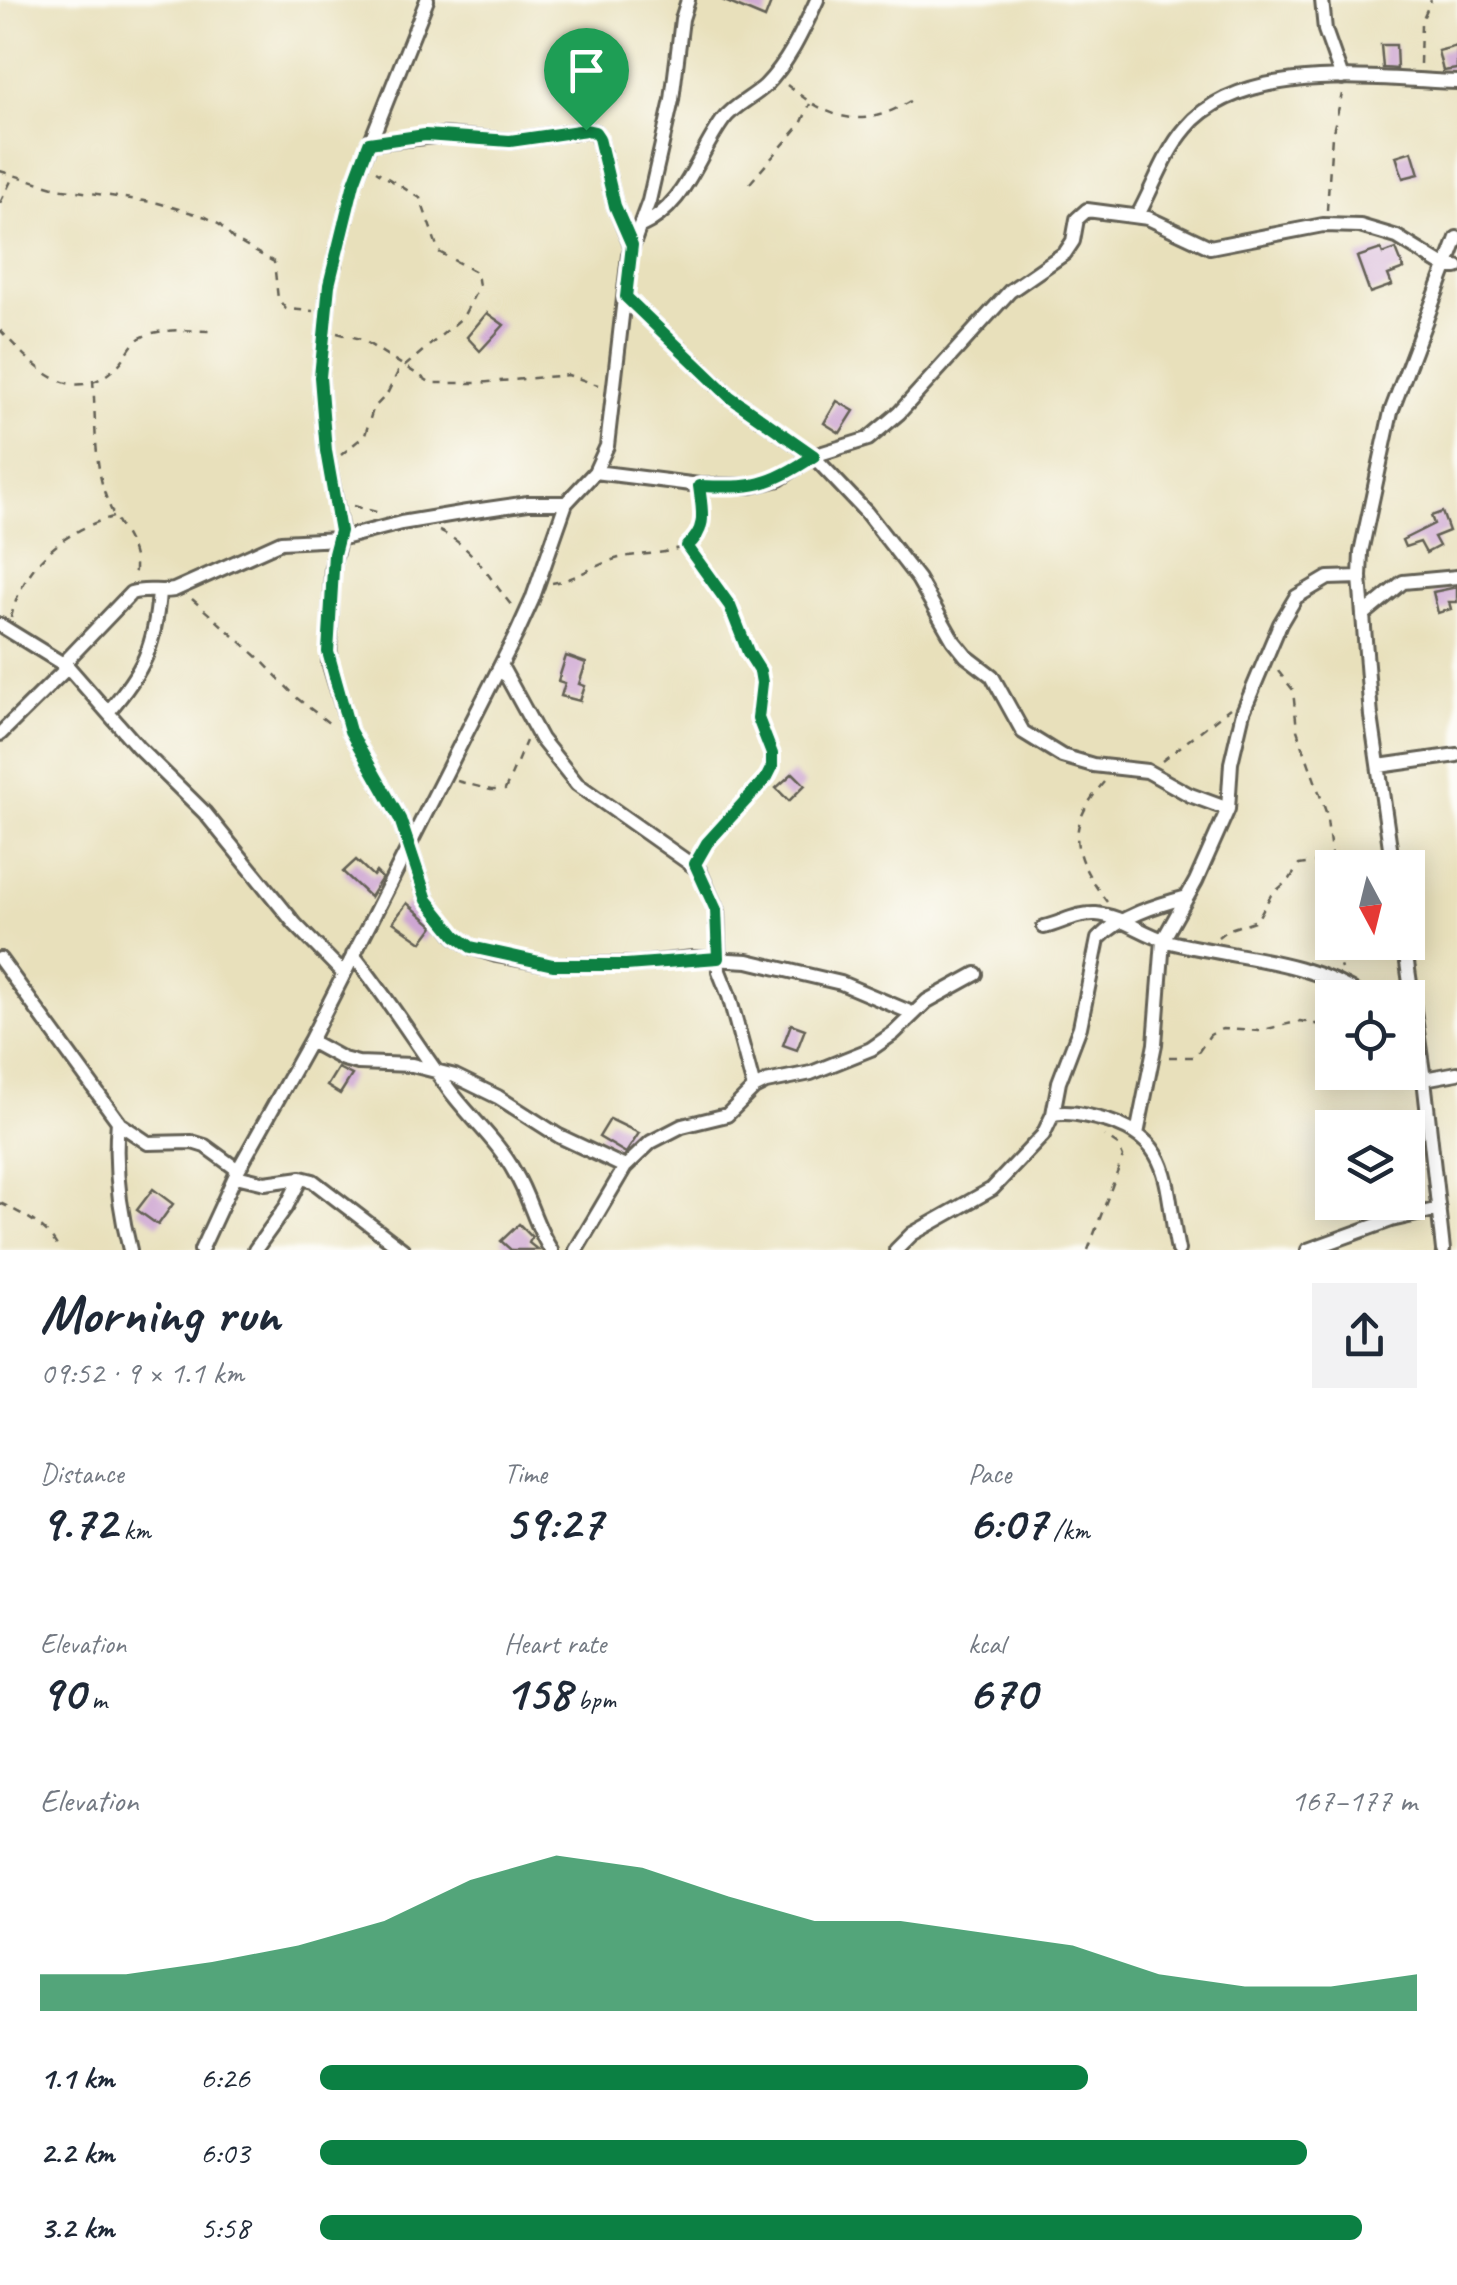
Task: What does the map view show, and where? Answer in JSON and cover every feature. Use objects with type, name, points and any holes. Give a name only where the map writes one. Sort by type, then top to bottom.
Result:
[{"type":"street","points":[[427,0],[369,143],[340,236],[324,312],[320,377],[330,471],[340,520],[332,568],[328,652],[340,704],[354,740],[400,819],[427,900],[456,936],[471,947],[553,965],[626,965],[718,958],[748,961],[841,983],[912,1013]]},
{"type":"street","points":[[201,1250],[237,1173],[310,1042],[502,666],[538,583],[566,503],[595,472],[607,446],[632,245],[649,201],[672,100],[688,0]]},
{"type":"street","points":[[639,227],[673,204],[725,117],[776,74],[803,32],[817,0]]},
{"type":"street","points":[[1322,0],[1325,30],[1342,78]]},
{"type":"street","points":[[1138,215],[1185,128],[1205,111],[1264,82],[1342,78],[1457,82]]},
{"type":"street","points":[[369,143],[425,135],[510,141],[595,132],[615,206],[632,245]]},
{"type":"street","points":[[595,472],[738,488],[779,479],[814,456],[858,444],[886,426],[1010,290],[1065,253],[1073,241],[1077,219],[1084,211],[1156,220],[1210,247],[1323,225],[1378,229],[1451,267]]},
{"type":"street","points":[[1391,850],[1371,716],[1361,552],[1391,412],[1451,267],[1457,238]]},
{"type":"street","points":[[626,297],[730,397],[814,456],[898,550],[953,640],[998,684],[1022,732],[1062,756],[1092,765],[1136,769],[1190,796],[1228,809]]},
{"type":"street","points":[[0,734],[131,593],[180,588],[281,542],[338,539],[412,521],[509,506],[566,503]]},
{"type":"street","points":[[1137,1134],[1153,1056],[1163,940],[1228,809],[1231,763],[1249,698],[1296,597],[1328,578],[1360,577]]},
{"type":"street","points":[[1363,615],[1403,582],[1457,577]]},
{"type":"street","points":[[108,712],[148,655],[159,592]]},
{"type":"street","points":[[4,628],[66,666],[205,813],[295,924],[344,974]]},
{"type":"street","points":[[502,666],[533,726],[561,767],[592,797],[695,864],[716,910],[718,971],[729,996],[754,1088]]},
{"type":"street","points":[[1379,766],[1457,755]]},
{"type":"street","points":[[896,1250],[912,1234],[1003,1180],[1043,1135],[1080,1027],[1096,944],[1107,930],[1122,921],[1187,896]]},
{"type":"street","points":[[1044,927],[1080,914],[1122,921],[1163,940],[1300,966],[1334,980]]},
{"type":"street","points":[[353,956],[382,990],[449,1090],[517,1175],[551,1250]]},
{"type":"street","points":[[0,959],[118,1122],[148,1143],[192,1142],[205,1146],[237,1173],[265,1183],[302,1178],[323,1185],[346,1208],[403,1250]]},
{"type":"street","points":[[576,1250],[625,1167],[650,1142],[666,1132],[727,1115],[754,1088],[839,1064],[871,1049],[936,994],[976,974]]},
{"type":"street","points":[[310,1042],[358,1064],[412,1064],[437,1069],[472,1083],[559,1136],[625,1167]]},
{"type":"street","points":[[1425,1079],[1457,1073]]},
{"type":"street","points":[[1425,1088],[1443,1250]]},
{"type":"street","points":[[1053,1114],[1088,1116],[1125,1125],[1160,1157],[1178,1250]]},
{"type":"street","points":[[118,1122],[119,1199],[130,1250]]},
{"type":"street","points":[[254,1250],[302,1178]]},
{"type":"street","points":[[1308,1250],[1391,1220],[1439,1209]]},
{"type":"path","points":[[1420,81],[1419,42],[1430,0]]},
{"type":"path","points":[[776,74],[831,115],[850,119],[910,102]]},
{"type":"path","points":[[1323,225],[1342,78]]},
{"type":"path","points":[[750,183],[808,116],[810,102]]},
{"type":"path","points":[[330,471],[365,435],[373,408],[387,394],[404,365],[463,316],[480,280],[472,269],[439,252],[420,198],[361,165]]},
{"type":"path","points":[[0,170],[57,188],[158,203],[206,217],[274,262],[278,299],[286,309],[324,312]]},
{"type":"path","points":[[0,203],[15,174]]},
{"type":"path","points":[[0,330],[39,372],[60,382],[93,380],[113,371],[141,337],[166,331],[209,331]]},
{"type":"path","points":[[322,331],[361,339],[431,383],[568,375],[613,392]]},
{"type":"path","points":[[93,380],[101,478],[114,516],[135,556],[131,593]]},
{"type":"path","points":[[538,583],[572,578],[623,557],[687,546],[700,534],[702,525],[699,486]]},
{"type":"path","points":[[336,504],[412,521]]},
{"type":"path","points":[[4,628],[40,559],[83,526],[114,516]]},
{"type":"path","points":[[435,530],[463,543],[472,552],[522,622]]},
{"type":"path","points":[[687,546],[730,606],[760,671],[758,718],[772,754],[772,767],[707,843],[695,864]]},
{"type":"path","points":[[180,588],[260,658],[298,700],[354,740]]},
{"type":"path","points":[[1266,658],[1293,690],[1296,730],[1322,798],[1330,850]]},
{"type":"path","points":[[1122,921],[1084,869],[1076,830],[1082,810],[1102,784],[1164,759],[1240,700],[1249,698]]},
{"type":"path","points":[[443,778],[505,790],[533,726]]},
{"type":"path","points":[[1212,952],[1220,935],[1257,920],[1272,894],[1290,880],[1299,865],[1315,861]]},
{"type":"path","points":[[1153,1056],[1193,1058],[1210,1035],[1222,1030],[1259,1031],[1300,1021],[1315,1025]]},
{"type":"path","points":[[1088,1116],[1118,1145],[1123,1157],[1088,1250]]},
{"type":"path","points":[[0,1203],[50,1234],[59,1250]]},
{"type":"building","points":[[722,0],[772,0],[765,18]]},
{"type":"building","points":[[1381,45],[1396,45],[1397,69],[1383,68]]},
{"type":"building","points":[[1457,46],[1457,69],[1443,71],[1438,51]]},
{"type":"building","points":[[1412,151],[1419,174],[1403,178],[1396,156]]},
{"type":"building","points":[[1381,249],[1383,254],[1396,249],[1404,269],[1388,275],[1392,285],[1370,293],[1357,257]]},
{"type":"building","points":[[487,313],[504,325],[480,351],[467,337]]},
{"type":"building","points":[[837,401],[854,411],[840,433],[824,423]]},
{"type":"building","points":[[1442,512],[1449,531],[1434,537],[1439,546],[1426,553],[1420,542],[1405,547],[1402,540],[1434,524],[1431,516]]},
{"type":"building","points":[[1457,587],[1457,602],[1449,602],[1451,609],[1438,613],[1433,592]]},
{"type":"building","points":[[566,656],[586,663],[579,684],[585,686],[580,701],[561,696],[565,683],[558,681]]},
{"type":"building","points":[[793,773],[805,785],[789,801],[776,788]]},
{"type":"building","points":[[356,860],[373,876],[376,872],[382,878],[370,897],[343,872]]},
{"type":"building","points":[[407,903],[434,926],[422,942],[393,922]]},
{"type":"building","points":[[791,1024],[805,1029],[797,1050],[783,1045]]},
{"type":"building","points":[[338,1068],[352,1075],[340,1094],[327,1086]]},
{"type":"building","points":[[610,1119],[639,1133],[626,1153],[599,1137]]},
{"type":"building","points":[[153,1189],[173,1204],[158,1225],[137,1210]]},
{"type":"building","points":[[519,1224],[532,1237],[529,1243],[538,1250],[511,1250],[501,1241]]},
{"type":"route","points":[[586,130],[595,132],[599,138],[615,206],[632,245],[626,297],[730,397],[814,456],[764,484],[738,488],[699,486],[702,525],[700,534],[687,546],[730,606],[760,671],[758,718],[772,754],[767,777],[707,843],[695,864],[716,910],[718,958],[626,965],[553,965],[496,955],[471,947],[456,936],[420,885],[400,819],[350,731],[329,662],[332,568],[340,520],[326,451],[320,377],[322,331],[340,236],[369,143],[425,135],[510,141],[586,130]]}]
